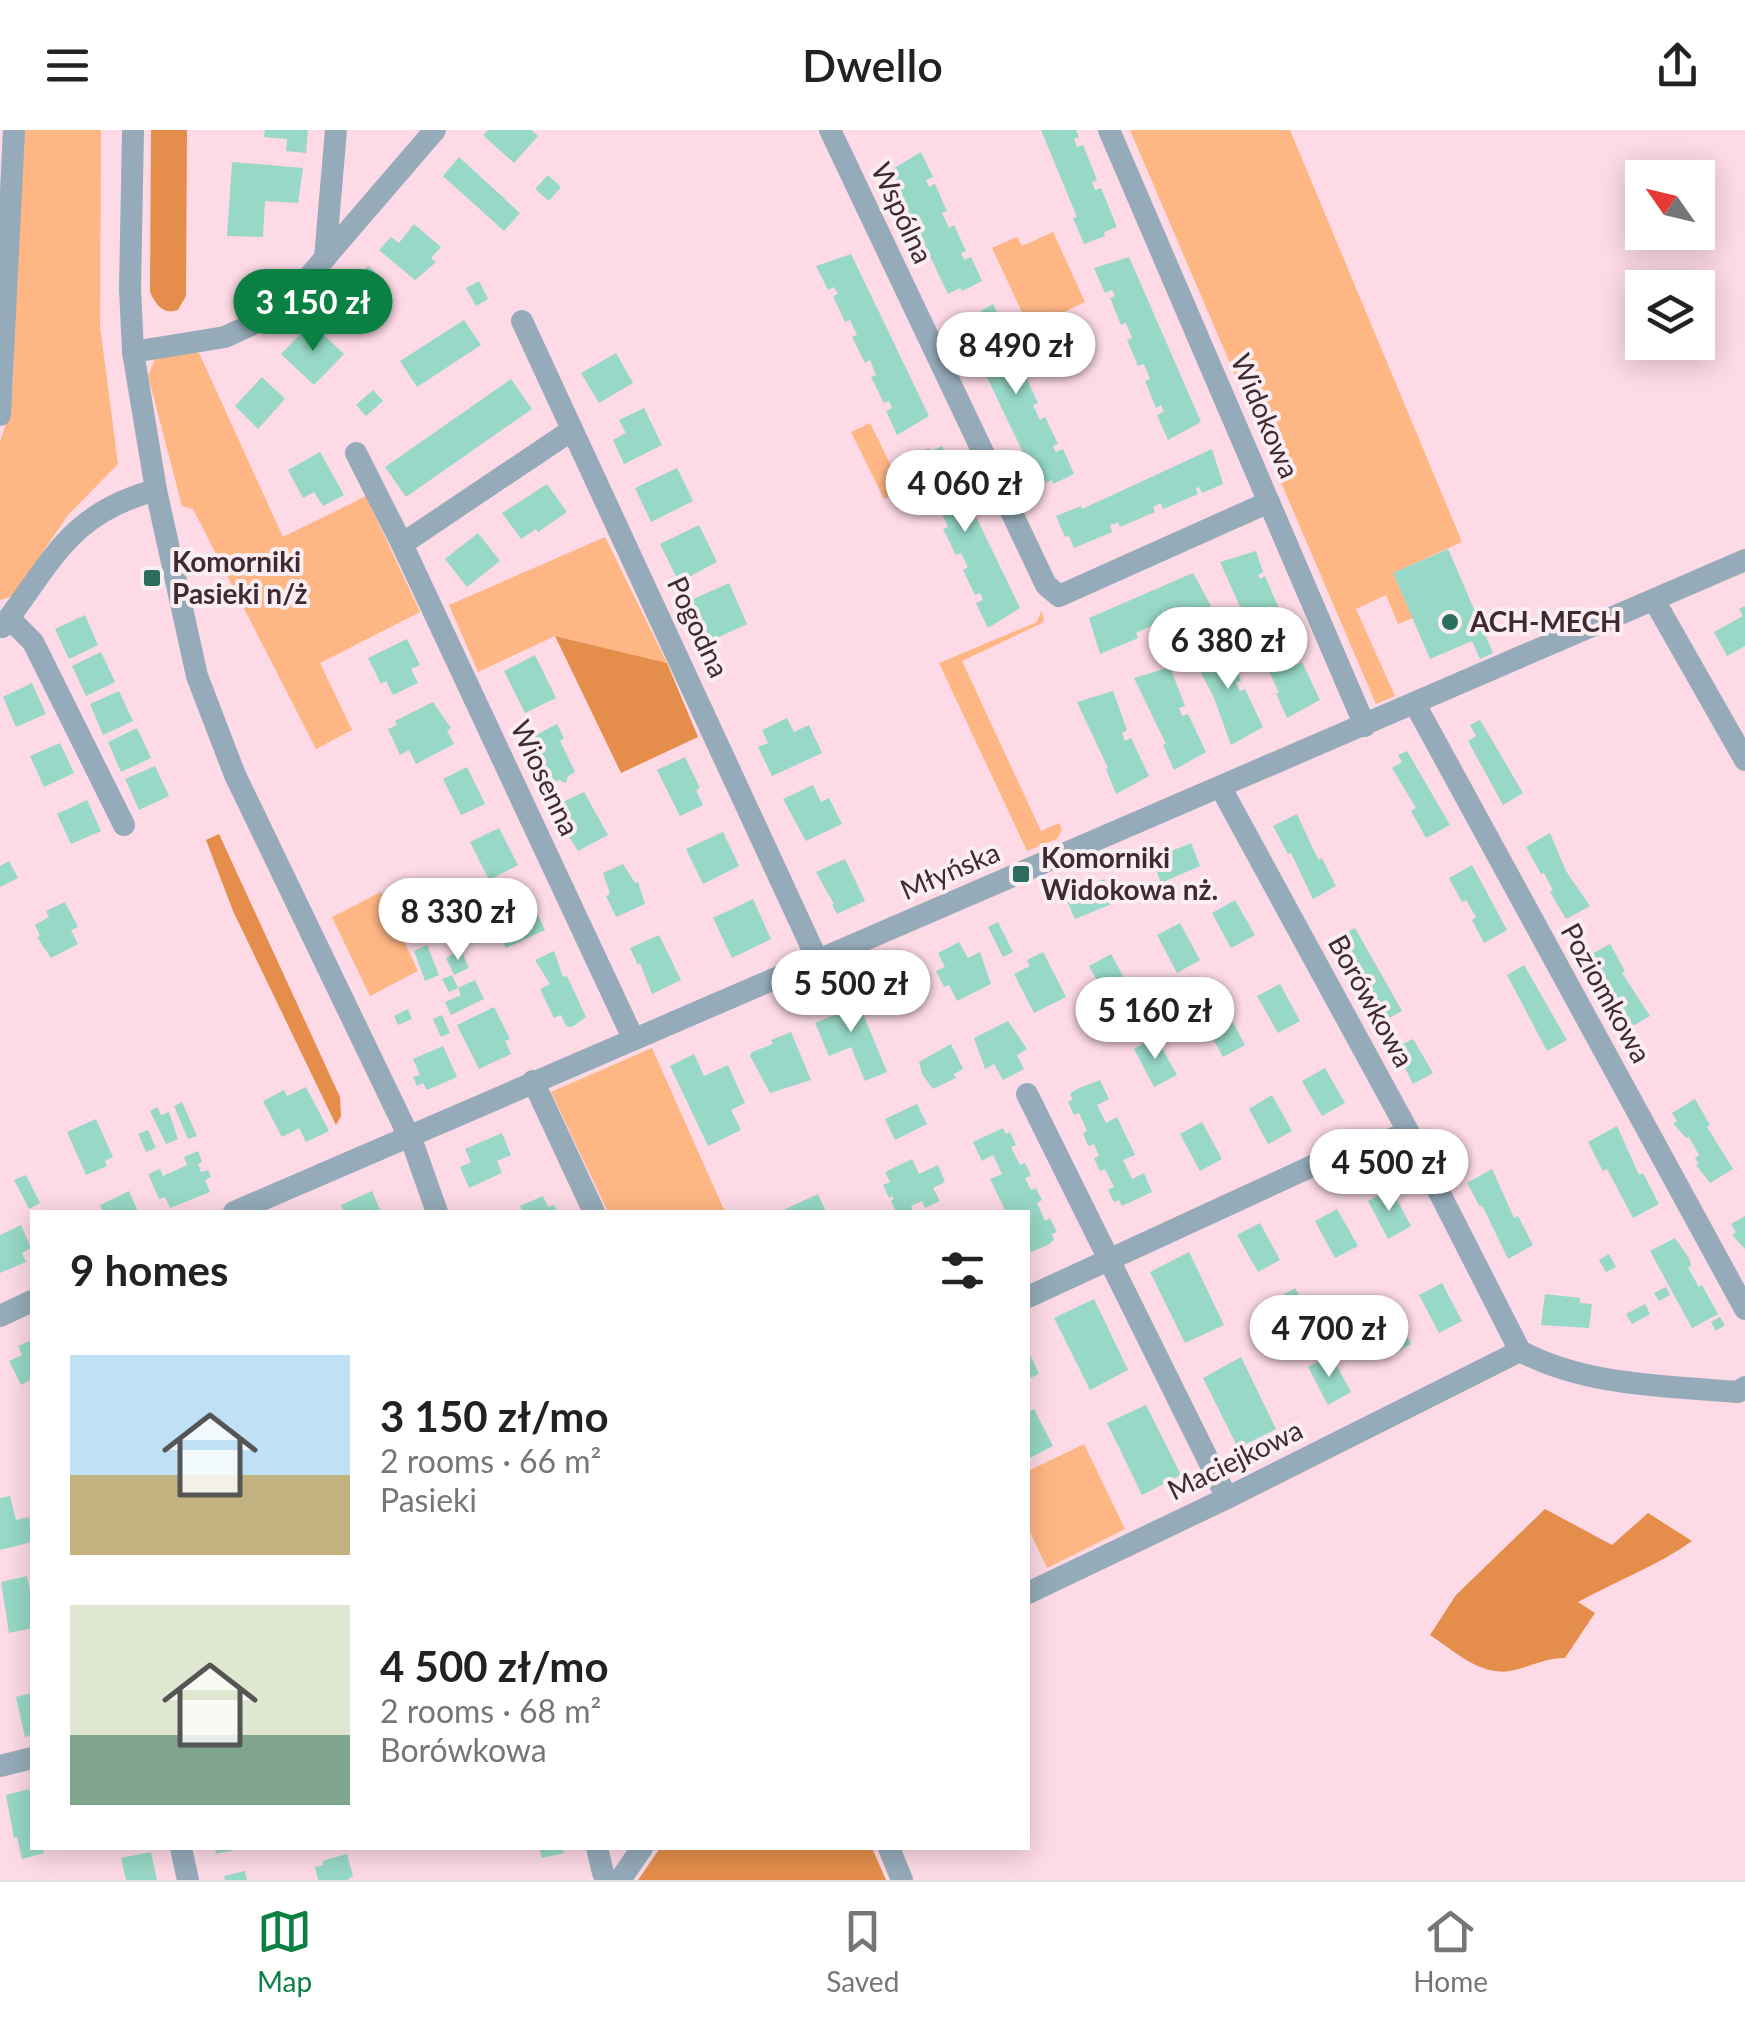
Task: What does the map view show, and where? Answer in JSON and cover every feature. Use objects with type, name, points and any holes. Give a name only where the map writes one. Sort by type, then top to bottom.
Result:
[{"type":"street","points":[[0,415],[14,130]]},
{"type":"street","points":[[132,130],[133,352],[156,490],[189,646],[216,733],[409,1136],[436,1210]]},
{"type":"street","points":[[325,258],[336,130]]},
{"type":"street","points":[[133,352],[225,337],[268,317],[325,258],[435,130]]},
{"type":"street","name":"Wspólna","points":[[830,130],[1046,585],[1059,596],[1269,502]]},
{"type":"street","name":"Widokowa","points":[[1109,130],[1366,726]]},
{"type":"street","name":"Pogodna","points":[[522,321],[817,959]]},
{"type":"street","points":[[402,544],[572,430]]},
{"type":"street","name":"Wiosenna","points":[[356,452],[633,1038]]},
{"type":"street","points":[[124,825],[33,642],[4,623],[53,556],[84,523],[111,504],[156,490]]},
{"type":"street","name":"Młyńska","points":[[239,1210],[1745,560]]},
{"type":"street","points":[[1654,600],[1745,760]]},
{"type":"street","name":"Poziomkowa","points":[[1416,704],[1745,1309]]},
{"type":"street","name":"Borówkowa","points":[[1221,788],[1409,1133],[1520,1352]]},
{"type":"street","points":[[533,1081],[593,1210]]},
{"type":"street","points":[[1027,1094],[1223,1489]]},
{"type":"street","points":[[1030,1296],[1320,1162],[1409,1133]]},
{"type":"street","points":[[0,1316],[30,1302]]},
{"type":"street","points":[[1520,1352],[1558,1368],[1610,1379],[1742,1390]]},
{"type":"street","name":"Maciejkowa","points":[[1030,1592],[1223,1489],[1520,1352]]},
{"type":"street","points":[[0,1766],[30,1758]]},
{"type":"street","points":[[181,1850],[188,1880]]},
{"type":"street","points":[[598,1850],[612,1876],[640,1850]]},
{"type":"street","points":[[890,1850],[902,1880]]},
{"type":"shaded area","points":[[21,130],[101,130],[100,326],[118,464],[68,515],[13,596],[0,600],[0,442],[13,384]]},
{"type":"shaded area","points":[[151,130],[187,130],[186,296],[178,310],[173,311],[161,308],[150,292]]},
{"type":"shaded area","points":[[1130,130],[1290,130],[1462,542],[1393,573],[1413,618],[1398,624],[1386,595],[1356,609],[1395,696],[1376,704]]},
{"type":"shaded area","points":[[1053,232],[1085,302],[1056,316],[1053,311],[1027,323],[992,248],[1017,237],[1022,246]]},
{"type":"shaded area","points":[[199,353],[283,537],[366,496],[420,612],[320,663],[352,730],[316,749],[193,509],[182,506],[148,376],[156,357]]},
{"type":"shaded area","points":[[870,423],[903,490],[884,499],[851,432]]},
{"type":"shaded area","points":[[605,537],[667,663],[555,636],[478,672],[449,605]]},
{"type":"shaded area","points":[[1041,611],[1042,623],[962,661],[1041,831],[1059,823],[1062,830],[1057,839],[1027,851],[939,663],[1037,622]]},
{"type":"shaded area","points":[[555,636],[667,663],[698,737],[621,773]]},
{"type":"shaded area","points":[[219,834],[340,1097],[341,1116],[336,1125],[233,911],[206,840]]},
{"type":"shaded area","points":[[381,892],[418,971],[370,996],[332,917]]},
{"type":"shaded area","points":[[652,1048],[724,1210],[607,1210],[551,1092]]},
{"type":"shaded area","points":[[1084,1444],[1125,1529],[1047,1568],[1030,1532],[1030,1470]]},
{"type":"shaded area","points":[[1545,1509],[1612,1545],[1648,1513],[1692,1541],[1578,1602],[1595,1613],[1565,1658],[1510,1671],[1488,1670],[1430,1635],[1456,1595]]},
{"type":"shaded area","points":[[659,1850],[873,1850],[886,1880],[638,1880]]},
{"type":"building","points":[[265,130],[308,130],[306,153],[286,151],[287,139],[264,137]]},
{"type":"building","points":[[488,130],[531,130],[538,136],[514,163],[483,135]]},
{"type":"building","points":[[1041,130],[1076,130],[1077,147],[1083,145],[1097,180],[1092,182],[1095,190],[1101,188],[1117,227],[1104,232],[1105,236],[1084,244]]},
{"type":"building","points":[[921,152],[933,177],[926,180],[929,187],[935,184],[947,211],[942,213],[949,228],[954,225],[966,251],[961,253],[964,260],[971,257],[982,281],[962,291],[960,288],[948,294],[889,171]]},
{"type":"building","points":[[459,157],[520,213],[504,231],[443,176]]},
{"type":"building","points":[[232,162],[303,168],[298,203],[265,201],[263,237],[227,236]]},
{"type":"building","points":[[548,175],[561,187],[549,201],[535,189]]},
{"type":"building","points":[[414,224],[441,247],[431,258],[436,262],[415,280],[379,250],[391,237],[399,243]]},
{"type":"building","points":[[851,254],[929,416],[897,435],[886,411],[892,408],[889,401],[884,403],[871,377],[876,375],[870,360],[865,363],[852,337],[857,335],[850,320],[845,322],[833,296],[838,294],[834,287],[828,290],[816,266]]},
{"type":"building","points":[[1129,257],[1201,422],[1168,440],[1157,415],[1164,412],[1161,405],[1156,408],[1145,381],[1150,379],[1144,364],[1138,366],[1127,340],[1132,338],[1126,323],[1121,325],[1110,298],[1115,296],[1112,290],[1105,293],[1094,268]]},
{"type":"building","points":[[368,266],[389,286],[376,300],[381,305],[357,331],[326,301],[349,276],[354,281]]},
{"type":"building","points":[[479,281],[488,299],[476,306],[466,288]]},
{"type":"building","points":[[993,304],[1005,329],[999,332],[1002,339],[1007,336],[1019,362],[1014,364],[1021,379],[1026,377],[1038,403],[1033,405],[1040,420],[1045,417],[1058,444],[1053,446],[1056,452],[1063,449],[1074,474],[1053,484],[1052,480],[1039,486],[961,323]]},
{"type":"building","points":[[464,320],[481,345],[417,387],[400,361]]},
{"type":"building","points":[[311,323],[344,354],[314,385],[281,354]]},
{"type":"building","points":[[616,353],[633,383],[599,403],[581,373]]},
{"type":"building","points":[[262,377],[285,399],[258,429],[235,406]]},
{"type":"building","points":[[511,379],[532,409],[406,497],[385,467]]},
{"type":"building","points":[[373,390],[383,401],[366,416],[356,405]]},
{"type":"building","points":[[644,408],[662,445],[624,464],[613,440],[626,433],[619,420]]},
{"type":"building","points":[[942,446],[1020,608],[988,628],[976,603],[983,600],[980,593],[975,595],[963,570],[968,567],[961,553],[956,555],[943,529],[948,527],[941,512],[936,515],[924,489],[929,486],[926,479],[919,483],[908,458]]},
{"type":"building","points":[[1212,449],[1223,484],[1202,493],[1196,488],[1198,494],[1163,509],[1161,503],[1153,507],[1155,512],[1120,527],[1118,522],[1110,525],[1112,532],[1074,548],[1069,536],[1065,537],[1056,516],[1081,506],[1082,509]]},
{"type":"building","points":[[320,452],[344,495],[323,506],[314,492],[303,498],[288,470]]},
{"type":"building","points":[[677,468],[693,501],[651,522],[635,488]]},
{"type":"building","points":[[547,484],[567,512],[521,539],[502,513]]},
{"type":"building","points":[[699,525],[717,562],[679,582],[660,544]]},
{"type":"building","points":[[478,533],[500,561],[467,587],[445,559]]},
{"type":"building","points":[[1448,549],[1493,653],[1480,659],[1472,641],[1430,659],[1393,573]]},
{"type":"building","points":[[1256,551],[1263,572],[1258,575],[1260,579],[1265,576],[1280,611],[1276,618],[1278,622],[1283,619],[1291,637],[1298,654],[1293,657],[1296,665],[1302,662],[1320,700],[1287,718],[1220,562]]},
{"type":"building","points":[[1193,573],[1211,606],[1186,617],[1183,612],[1177,615],[1179,620],[1153,631],[1151,626],[1136,633],[1138,638],[1100,654],[1089,618]]},
{"type":"building","points":[[729,583],[747,624],[706,643],[687,602]]},
{"type":"building","points":[[1745,606],[1745,646],[1727,656],[1714,632],[1743,616],[1739,609]]},
{"type":"building","points":[[85,615],[98,645],[69,659],[55,629]]},
{"type":"building","points":[[407,639],[420,665],[411,669],[418,683],[393,695],[386,681],[381,684],[368,658]]},
{"type":"building","points":[[1227,642],[1241,681],[1236,683],[1240,691],[1245,689],[1263,727],[1231,745],[1214,698],[1191,653]]},
{"type":"building","points":[[101,652],[115,682],[86,696],[72,666]]},
{"type":"building","points":[[535,655],[556,698],[525,713],[504,671]]},
{"type":"building","points":[[1170,667],[1185,706],[1179,708],[1182,716],[1188,714],[1206,752],[1174,770],[1163,745],[1166,744],[1134,678]]},
{"type":"building","points":[[32,683],[46,714],[16,727],[3,697]]},
{"type":"building","points":[[119,691],[133,721],[103,735],[90,704]]},
{"type":"building","points":[[1113,691],[1127,730],[1122,733],[1125,741],[1131,738],[1149,776],[1116,794],[1077,702]]},
{"type":"building","points":[[433,702],[451,728],[447,731],[454,744],[416,764],[409,750],[400,755],[388,729],[397,725],[395,721]]},
{"type":"building","points":[[787,718],[794,732],[809,725],[822,753],[772,776],[758,747],[768,743],[762,730]]},
{"type":"building","points":[[1480,720],[1523,793],[1503,805],[1468,741],[1476,736],[1470,725]]},
{"type":"building","points":[[557,724],[564,738],[560,741],[575,772],[566,783],[559,780],[551,784],[526,740]]},
{"type":"building","points":[[137,728],[151,758],[121,772],[108,742]]},
{"type":"building","points":[[60,743],[74,773],[44,787],[30,756]]},
{"type":"building","points":[[1407,751],[1450,825],[1426,838],[1411,811],[1416,808],[1392,768],[1402,762],[1398,755]]},
{"type":"building","points":[[685,757],[700,788],[696,790],[703,805],[680,816],[657,770]]},
{"type":"building","points":[[155,766],[169,796],[139,810],[125,779]]},
{"type":"building","points":[[467,767],[485,804],[461,815],[443,779]]},
{"type":"building","points":[[813,785],[821,802],[829,798],[842,824],[806,841],[783,799]]},
{"type":"building","points":[[584,792],[608,835],[578,851],[566,832],[569,831],[559,804]]},
{"type":"building","points":[[87,800],[101,831],[71,844],[57,814]]},
{"type":"building","points":[[1297,814],[1336,886],[1313,899],[1273,826]]},
{"type":"building","points":[[499,828],[518,865],[489,880],[470,842]]},
{"type":"building","points":[[723,832],[739,866],[703,884],[686,849]]},
{"type":"building","points":[[1550,833],[1566,871],[1590,906],[1566,919],[1544,873],[1541,874],[1526,847]]},
{"type":"building","points":[[1191,843],[1200,866],[1161,883],[1152,859]]},
{"type":"building","points":[[845,859],[865,901],[837,914],[816,872]]},
{"type":"building","points":[[9,861],[18,878],[0,887],[0,866]]},
{"type":"building","points":[[623,864],[638,882],[645,904],[616,917],[606,896],[610,894],[603,873]]},
{"type":"building","points":[[1472,865],[1507,930],[1484,943],[1472,920],[1476,917],[1449,878]]},
{"type":"building","points":[[1104,879],[1114,903],[1075,919],[1065,896]]},
{"type":"building","points":[[525,887],[545,930],[506,948],[492,918],[501,914],[495,901]]},
{"type":"building","points":[[442,888],[457,913],[445,919],[432,893]]},
{"type":"building","points":[[753,899],[771,939],[732,958],[713,918]]},
{"type":"building","points":[[1235,900],[1255,935],[1231,948],[1212,913]]},
{"type":"building","points":[[65,902],[78,927],[71,930],[78,944],[51,958],[37,937],[40,936],[35,925],[49,917],[46,911]]},
{"type":"building","points":[[434,911],[440,923],[432,926],[427,914]]},
{"type":"building","points":[[998,922],[1013,952],[1003,957],[988,927]]},
{"type":"building","points":[[1180,923],[1200,960],[1177,973],[1157,935]]},
{"type":"building","points":[[1355,928],[1402,1011],[1380,1023],[1336,938]]},
{"type":"building","points":[[659,935],[681,980],[652,994],[630,948]]},
{"type":"building","points":[[959,942],[968,958],[980,952],[991,984],[957,1001],[936,971],[945,967],[938,953]]},
{"type":"building","points":[[1610,944],[1625,971],[1622,973],[1650,1016],[1626,1030],[1609,992],[1586,957]]},
{"type":"building","points":[[427,945],[439,975],[425,981],[414,951]]},
{"type":"building","points":[[461,950],[469,968],[454,975],[446,958]]},
{"type":"building","points":[[554,951],[563,977],[567,976],[586,1017],[572,1027],[566,1026],[561,1015],[554,1018],[540,989],[550,984],[535,960]]},
{"type":"building","points":[[1043,952],[1066,997],[1034,1013],[1014,974],[1030,966],[1027,960]]},
{"type":"building","points":[[1111,954],[1131,991],[1109,1003],[1089,966]]},
{"type":"building","points":[[907,964],[923,995],[898,1007],[895,1000],[885,1005],[873,980]]},
{"type":"building","points":[[1524,965],[1567,1040],[1547,1051],[1507,975]]},
{"type":"building","points":[[452,975],[458,988],[449,992],[442,979]]},
{"type":"building","points":[[475,980],[484,999],[451,1015],[445,1002],[461,995],[458,988]]},
{"type":"building","points":[[1280,984],[1300,1021],[1278,1033],[1257,996]]},
{"type":"building","points":[[852,987],[887,1072],[865,1081],[851,1047],[829,1056],[815,1023],[839,1013],[831,996]]},
{"type":"building","points":[[494,1007],[510,1039],[505,1041],[511,1054],[479,1069],[457,1025]]},
{"type":"building","points":[[1225,1008],[1245,1045],[1223,1057],[1203,1020]]},
{"type":"building","points":[[408,1009],[412,1019],[398,1025],[394,1016]]},
{"type":"building","points":[[442,1015],[450,1033],[441,1037],[433,1019]]},
{"type":"building","points":[[1008,1021],[1027,1049],[1017,1055],[1024,1069],[1003,1080],[994,1064],[985,1069],[974,1038]]},
{"type":"building","points":[[791,1032],[811,1080],[770,1093],[750,1056],[773,1044],[771,1040]]},
{"type":"building","points":[[1156,1037],[1177,1075],[1154,1087],[1134,1049]]},
{"type":"building","points":[[1413,1039],[1433,1073],[1413,1084],[1395,1048]]},
{"type":"building","points":[[951,1044],[963,1069],[954,1074],[956,1078],[933,1089],[919,1062]]},
{"type":"building","points":[[443,1046],[457,1077],[427,1090],[423,1083],[417,1086],[413,1077],[420,1075],[413,1059]]},
{"type":"building","points":[[694,1054],[704,1076],[728,1065],[745,1103],[731,1110],[741,1130],[708,1146],[670,1066]]},
{"type":"building","points":[[1325,1068],[1345,1103],[1322,1116],[1302,1081]]},
{"type":"building","points":[[1100,1080],[1109,1099],[1097,1105],[1106,1123],[1117,1117],[1135,1155],[1123,1160],[1132,1179],[1144,1173],[1152,1192],[1122,1206],[1119,1200],[1114,1202],[1108,1190],[1114,1187],[1105,1169],[1100,1171],[1094,1158],[1099,1156],[1094,1144],[1088,1146],[1079,1113],[1074,1115],[1068,1102],[1077,1089]]},
{"type":"building","points":[[306,1087],[329,1131],[306,1142],[299,1128],[282,1137],[263,1101],[284,1090],[287,1096]]},
{"type":"building","points":[[1272,1095],[1292,1131],[1268,1144],[1249,1109]]},
{"type":"building","points":[[1695,1099],[1733,1169],[1710,1183],[1696,1165],[1699,1155],[1689,1137],[1673,1123],[1677,1121],[1672,1113]]},
{"type":"building","points":[[182,1102],[197,1136],[188,1139],[174,1106]]},
{"type":"building","points":[[917,1104],[927,1124],[895,1140],[885,1119]]},
{"type":"building","points":[[157,1107],[161,1115],[169,1112],[178,1139],[166,1144],[150,1111]]},
{"type":"building","points":[[96,1119],[113,1157],[105,1161],[107,1166],[86,1175],[67,1132]]},
{"type":"building","points":[[1202,1122],[1222,1159],[1200,1171],[1180,1134]]},
{"type":"building","points":[[1617,1126],[1639,1175],[1643,1173],[1659,1204],[1633,1218],[1588,1142]]},
{"type":"building","points":[[1003,1128],[1006,1134],[1010,1132],[1016,1145],[1011,1147],[1031,1176],[1025,1178],[1042,1200],[1037,1203],[1045,1221],[1050,1218],[1057,1232],[1048,1245],[1030,1252],[1030,1210],[1005,1210],[990,1179],[1002,1174],[993,1155],[982,1161],[973,1142]]},
{"type":"building","points":[[148,1130],[156,1148],[146,1152],[138,1134]]},
{"type":"building","points":[[502,1133],[511,1155],[497,1161],[502,1173],[469,1188],[460,1167],[471,1162],[465,1149]]},
{"type":"building","points":[[198,1151],[201,1172],[208,1170],[211,1177],[205,1180],[210,1192],[170,1208],[165,1197],[159,1199],[148,1174],[160,1169],[163,1176],[187,1165],[184,1157]]},
{"type":"building","points":[[912,1159],[919,1174],[938,1165],[945,1182],[933,1188],[940,1201],[925,1208],[922,1201],[911,1206],[913,1210],[895,1210],[891,1201],[894,1199],[889,1198],[883,1185],[890,1182],[885,1172]]},
{"type":"building","points":[[1492,1169],[1514,1218],[1518,1216],[1533,1245],[1508,1259],[1467,1183]]},
{"type":"building","points":[[26,1175],[40,1203],[29,1209],[14,1180]]},
{"type":"building","points":[[1391,1189],[1411,1226],[1388,1239],[1368,1201]]},
{"type":"building","points":[[129,1191],[137,1210],[102,1210],[100,1205]]},
{"type":"building","points":[[372,1191],[380,1210],[343,1210],[341,1205]]},
{"type":"building","points":[[818,1194],[825,1210],[783,1210]]},
{"type":"building","points":[[543,1196],[548,1207],[554,1205],[556,1210],[522,1210],[520,1206]]},
{"type":"building","points":[[1337,1209],[1358,1246],[1335,1258],[1315,1221]]},
{"type":"building","points":[[1745,1216],[1745,1249],[1732,1235],[1736,1232],[1731,1224]]},
{"type":"building","points":[[1260,1223],[1280,1260],[1258,1272],[1237,1235]]},
{"type":"building","points":[[21,1225],[30,1249],[22,1253],[26,1262],[0,1273],[0,1235]]},
{"type":"building","points":[[1675,1238],[1689,1258],[1688,1268],[1718,1314],[1692,1328],[1650,1251]]},
{"type":"building","points":[[1189,1252],[1224,1325],[1185,1343],[1150,1272]]},
{"type":"building","points":[[1609,1254],[1616,1267],[1606,1272],[1599,1260]]},
{"type":"building","points":[[1442,1283],[1462,1321],[1439,1333],[1419,1295]]},
{"type":"building","points":[[1666,1287],[1670,1295],[1659,1301],[1654,1293]]},
{"type":"building","points":[[1295,1288],[1315,1325],[1292,1338],[1272,1301]]},
{"type":"building","points":[[1545,1294],[1580,1298],[1580,1303],[1592,1304],[1589,1328],[1541,1325]]},
{"type":"building","points":[[1094,1299],[1128,1370],[1090,1390],[1054,1318]]},
{"type":"building","points":[[1645,1304],[1650,1314],[1632,1324],[1626,1314]]},
{"type":"building","points":[[1391,1307],[1411,1344],[1389,1357],[1368,1319]]},
{"type":"building","points":[[1720,1317],[1725,1325],[1716,1331],[1711,1322]]},
{"type":"building","points":[[30,1341],[30,1380],[21,1385],[9,1361],[22,1355],[18,1346]]},
{"type":"building","points":[[1030,1354],[1039,1374],[1030,1378]]},
{"type":"building","points":[[1331,1355],[1351,1392],[1328,1405],[1308,1367]]},
{"type":"building","points":[[1241,1357],[1276,1429],[1238,1448],[1203,1378]]},
{"type":"building","points":[[1146,1405],[1181,1475],[1142,1495],[1107,1423]]},
{"type":"building","points":[[1034,1409],[1053,1446],[1030,1458],[1030,1411]]},
{"type":"building","points":[[10,1496],[16,1520],[29,1517],[30,1542],[0,1550],[0,1498]]},
{"type":"building","points":[[27,1576],[30,1628],[9,1633],[1,1582]]},
{"type":"building","points":[[30,1694],[30,1736],[25,1737],[16,1697]]},
{"type":"building","points":[[29,1789],[30,1850],[44,1853],[22,1859],[6,1795]]},
{"type":"building","points":[[540,1850],[564,1853],[542,1858]]},
{"type":"building","points":[[151,1852],[157,1880],[126,1880],[121,1858]]},
{"type":"building","points":[[347,1854],[353,1876],[347,1880],[318,1880],[315,1867]]},
{"type":"building","points":[[245,1871],[247,1880],[225,1880],[224,1876]]},
{"type":"place","name":"Komorniki Pasieki n/ż","points":[[152,578]]},
{"type":"place","name":"ACH-MECH","points":[[1450,622]]},
{"type":"place","name":"Komorniki Widokowa nż.","points":[[1021,874]]}]
